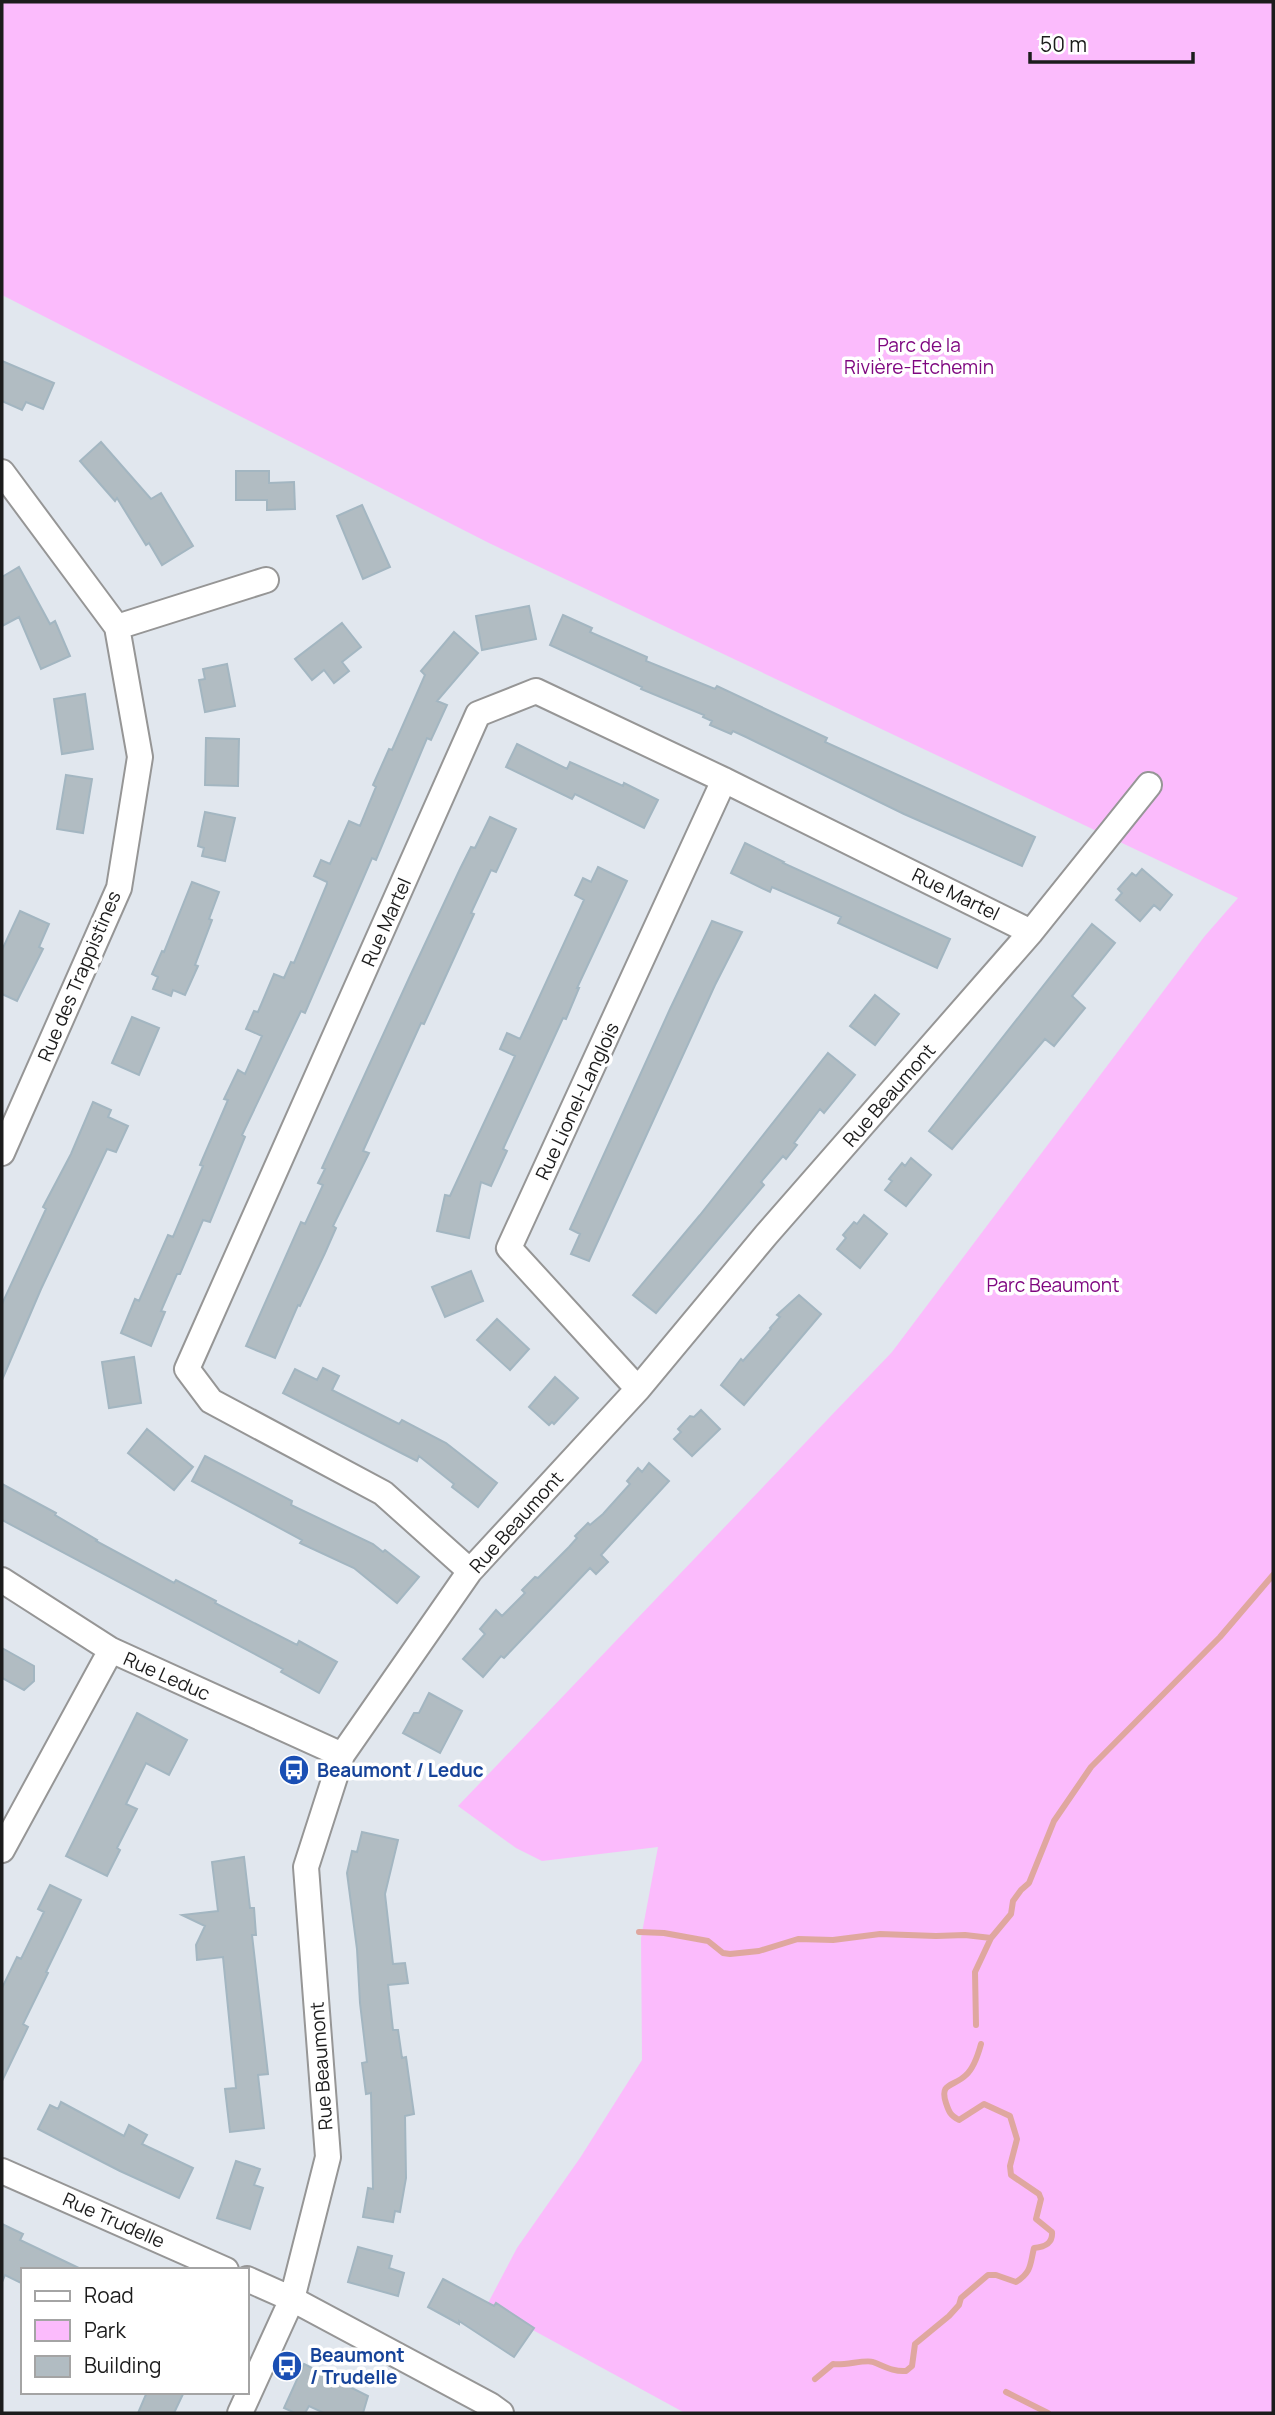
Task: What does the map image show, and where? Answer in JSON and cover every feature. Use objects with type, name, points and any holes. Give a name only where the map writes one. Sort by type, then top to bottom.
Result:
[{"type":"street","name":"Rue des Trappistines","points":[[2,472],[117,627],[140,757],[119,888],[2,1153]]},
{"type":"street","points":[[117,627],[266,580]]},
{"type":"street","name":"Rue Martel","points":[[470,1571],[383,1493],[211,1401],[187,1369],[478,714],[536,691],[724,780],[1031,932]]},
{"type":"street","name":"Rue Lionel-Langlois","points":[[638,1389],[509,1248],[724,780]]},
{"type":"street","name":"Rue Beaumont","points":[[240,2413],[292,2299],[328,2157],[306,1867],[342,1755],[470,1571],[638,1389],[766,1235],[1031,932],[1149,785]]},
{"type":"street","name":"Rue Leduc","points":[[2,1580],[111,1650],[342,1755]]},
{"type":"street","points":[[2,1850],[111,1650]]},
{"type":"street","name":"Rue Trudelle","points":[[2,2171],[221,2268]]},
{"type":"street","points":[[248,2279],[292,2299],[501,2413]]},
{"type":"green space","name":"Parc de la Rivière-Etchemin","points":[[2,2],[1273,2],[1273,2413],[685,2413],[487,2305],[517,2248],[580,2158],[642,2060],[641,1938],[658,1847],[542,1861],[516,1848],[458,1806],[892,1352],[1204,937],[1238,898],[489,543],[2,295]]},
{"type":"building","points":[[2,361],[54,383],[43,409],[26,402],[22,410],[2,401]]},
{"type":"building","points":[[101,442],[151,499],[161,493],[193,546],[162,565],[149,543],[146,545],[117,498],[115,501],[80,461]]},
{"type":"building","points":[[236,471],[269,471],[269,483],[294,482],[295,509],[267,510],[267,500],[236,500]]},
{"type":"building","points":[[362,505],[390,567],[363,579],[337,516]]},
{"type":"building","points":[[19,567],[50,624],[55,621],[70,656],[41,669],[19,617],[2,626],[2,577]]},
{"type":"building","points":[[529,606],[536,639],[482,650],[476,616]]},
{"type":"building","points":[[563,615],[592,628],[590,632],[647,657],[646,661],[715,689],[717,686],[827,738],[825,742],[1035,837],[1022,866],[904,814],[733,731],[731,734],[710,725],[712,721],[703,717],[704,715],[641,689],[642,687],[550,645]]},
{"type":"building","points":[[342,623],[361,647],[342,662],[349,671],[334,683],[324,670],[312,680],[295,659]]},
{"type":"building","points":[[454,632],[478,653],[437,701],[447,705],[431,740],[427,738],[376,860],[372,858],[305,1013],[301,1011],[242,1135],[245,1137],[210,1222],[203,1220],[180,1274],[177,1274],[161,1311],[165,1312],[151,1346],[121,1333],[135,1299],[139,1301],[168,1235],[173,1237],[228,1100],[224,1099],[238,1070],[245,1074],[262,1036],[246,1029],[254,1011],[258,1012],[274,974],[284,978],[291,962],[294,963],[327,884],[314,876],[321,860],[330,864],[349,821],[360,826],[376,787],[373,785],[389,749],[392,750],[425,675],[421,671]]},
{"type":"building","points":[[227,664],[235,706],[205,712],[199,680],[205,679],[203,669]]},
{"type":"building","points":[[85,694],[93,749],[62,754],[54,699]]},
{"type":"building","points":[[206,738],[239,739],[238,786],[205,785]]},
{"type":"building","points":[[517,744],[567,769],[570,762],[623,786],[624,783],[658,800],[644,828],[575,794],[572,799],[506,767]]},
{"type":"building","points":[[66,775],[92,779],[83,833],[57,829]]},
{"type":"building","points":[[205,812],[235,818],[225,861],[202,856],[204,848],[198,846]]},
{"type":"building","points":[[490,817],[516,829],[496,872],[491,870],[424,1024],[421,1023],[363,1151],[369,1153],[333,1226],[336,1228],[325,1253],[275,1358],[246,1346],[301,1222],[305,1224],[323,1185],[318,1183],[325,1169],[322,1168],[410,976],[471,847],[475,848]]},
{"type":"building","points":[[745,843],[950,939],[937,968],[838,923],[841,917],[772,887],[770,892],[731,873]]},
{"type":"building","points":[[598,867],[627,881],[577,988],[566,1019],[563,1018],[503,1149],[507,1151],[491,1186],[481,1182],[469,1238],[437,1231],[445,1195],[450,1196],[515,1056],[500,1049],[507,1033],[520,1039],[584,900],[575,895],[583,878],[591,882]]},
{"type":"building","points":[[1142,869],[1172,895],[1160,910],[1154,905],[1140,921],[1116,900],[1122,893],[1118,889],[1132,873],[1136,876]]},
{"type":"building","points":[[192,882],[219,892],[195,965],[198,966],[185,995],[173,990],[171,996],[153,989],[158,977],[152,974],[162,951],[164,952]]},
{"type":"building","points":[[20,911],[49,924],[39,947],[43,949],[17,1001],[2,994],[2,950]]},
{"type":"building","points":[[712,921],[742,932],[715,985],[589,1261],[571,1254],[580,1234],[570,1229]]},
{"type":"building","points":[[1092,924],[1115,943],[1072,996],[1085,1008],[1054,1046],[1045,1039],[952,1149],[929,1131]]},
{"type":"building","points":[[875,995],[899,1014],[875,1045],[850,1026]]},
{"type":"building","points":[[132,1017],[159,1028],[139,1075],[112,1063]]},
{"type":"building","points":[[828,1053],[855,1075],[824,1113],[820,1109],[794,1143],[797,1145],[786,1159],[783,1156],[761,1182],[764,1185],[656,1313],[633,1295]]},
{"type":"building","points":[[93,1102],[111,1110],[108,1117],[128,1126],[116,1152],[107,1149],[41,1289],[2,1380],[2,1304],[46,1209],[43,1207],[71,1154]]},
{"type":"building","points":[[911,1158],[931,1175],[906,1206],[885,1190],[892,1181],[889,1179],[902,1163],[905,1166]]},
{"type":"building","points":[[864,1215],[887,1234],[860,1268],[837,1249],[846,1238],[843,1235]]},
{"type":"building","points":[[471,1271],[483,1301],[445,1317],[432,1287]]},
{"type":"building","points":[[799,1295],[821,1314],[744,1405],[721,1385],[741,1359],[743,1361],[771,1329],[780,1317],[777,1315]]},
{"type":"building","points":[[497,1319],[529,1349],[510,1370],[477,1340]]},
{"type":"building","points":[[134,1357],[141,1403],[109,1408],[102,1362]]},
{"type":"building","points":[[323,1368],[339,1376],[332,1390],[399,1424],[402,1420],[446,1443],[497,1483],[478,1507],[419,1456],[417,1461],[283,1393],[295,1369],[317,1380]]},
{"type":"building","points":[[555,1377],[578,1398],[554,1424],[552,1422],[549,1425],[529,1407]]},
{"type":"building","points":[[701,1410],[720,1429],[692,1456],[674,1439],[681,1432],[678,1429],[690,1416],[694,1417]]},
{"type":"building","points":[[147,1429],[193,1467],[174,1490],[128,1453]]},
{"type":"building","points":[[205,1456],[292,1501],[291,1505],[373,1544],[383,1552],[385,1550],[419,1577],[397,1603],[354,1568],[300,1543],[302,1540],[192,1481]]},
{"type":"building","points":[[649,1463],[669,1481],[601,1555],[608,1562],[596,1574],[590,1568],[483,1677],[463,1659],[485,1634],[480,1629],[496,1610],[502,1616],[525,1593],[522,1590],[569,1547],[577,1538],[575,1536],[588,1523],[590,1525],[603,1514],[630,1484],[627,1481],[638,1468],[642,1472]]},
{"type":"building","points":[[2,1484],[56,1513],[55,1515],[96,1541],[174,1583],[176,1580],[297,1645],[299,1641],[337,1662],[319,1693],[281,1672],[283,1669],[2,1520]]},
{"type":"building","points":[[2,1648],[34,1666],[34,1681],[24,1690],[2,1678]]},
{"type":"building","points":[[429,1693],[462,1711],[440,1753],[403,1733],[414,1713],[419,1713]]},
{"type":"building","points":[[137,1713],[187,1740],[169,1775],[146,1763],[126,1804],[137,1809],[117,1848],[120,1850],[107,1876],[66,1856]]},
{"type":"building","points":[[362,1832],[398,1840],[385,1894],[393,1964],[405,1963],[408,1983],[388,1985],[393,2030],[398,2030],[402,2058],[406,2057],[414,2114],[405,2116],[406,2178],[400,2212],[395,2211],[393,2222],[363,2217],[368,2188],[373,2189],[371,2093],[366,2094],[362,2063],[367,2062],[347,1873],[352,1851],[357,1852]]},
{"type":"building","points":[[244,1857],[250,1908],[254,1908],[256,1935],[252,1935],[268,2074],[258,2075],[264,2128],[230,2132],[225,2089],[236,2088],[223,1957],[197,1960],[196,1945],[205,1926],[182,1915],[218,1911],[212,1862]]},
{"type":"building","points":[[50,1885],[81,1900],[23,2024],[28,2027],[2,2081],[2,1988],[17,1957],[21,1959],[44,1912],[38,1909]]},
{"type":"building","points":[[61,2102],[124,2136],[129,2125],[147,2135],[142,2144],[193,2168],[179,2198],[38,2129],[50,2105],[58,2109]]},
{"type":"building","points":[[236,2161],[260,2169],[254,2185],[263,2188],[250,2229],[217,2218]]},
{"type":"building","points":[[2,2224],[23,2234],[20,2240],[79,2268],[21,2268],[21,2283],[5,2275],[2,2282]]},
{"type":"building","points":[[358,2247],[392,2256],[389,2268],[404,2273],[398,2296],[348,2282]]},
{"type":"building","points":[[443,2279],[494,2306],[496,2303],[534,2328],[514,2357],[459,2321],[459,2324],[428,2307]]},
{"type":"building","points":[[304,2364],[368,2396],[363,2413],[324,2413],[309,2406],[305,2413],[295,2413],[284,2408]]},
{"type":"building","points":[[146,2394],[183,2394],[174,2413],[138,2413]]},
{"type":"waterway","points":[[976,2025],[975,1972],[991,1938],[1011,1914],[1013,1901],[1029,1883],[1054,1821],[1091,1767],[1220,1637],[1273,1575]]},
{"type":"waterway","points":[[639,1932],[664,1933],[708,1941],[723,1953],[730,1954],[759,1951],[798,1939],[833,1940],[880,1934],[991,1938]]},
{"type":"waterway","points":[[815,2379],[833,2364],[870,2361],[893,2370],[906,2371],[912,2366],[915,2344],[949,2316],[959,2305],[961,2298],[988,2275],[1016,2282],[1028,2271],[1034,2248],[1044,2246],[1051,2239],[1052,2232],[1036,2219],[1041,2199],[1039,2194],[1011,2175],[1010,2166],[1017,2139],[1010,2116],[984,2104],[959,2120],[947,2106],[944,2091],[969,2072],[981,2044]]},
{"type":"waterway","points":[[1006,2392],[1048,2413]]},
{"type":"place","name":"Beaumont / Leduc","points":[[294,1770]]},
{"type":"place","name":"Beaumont / Trudelle","points":[[287,2366]]},
{"type":"park label","name":"Parc Beaumont","points":[[1053,1285]]}]
